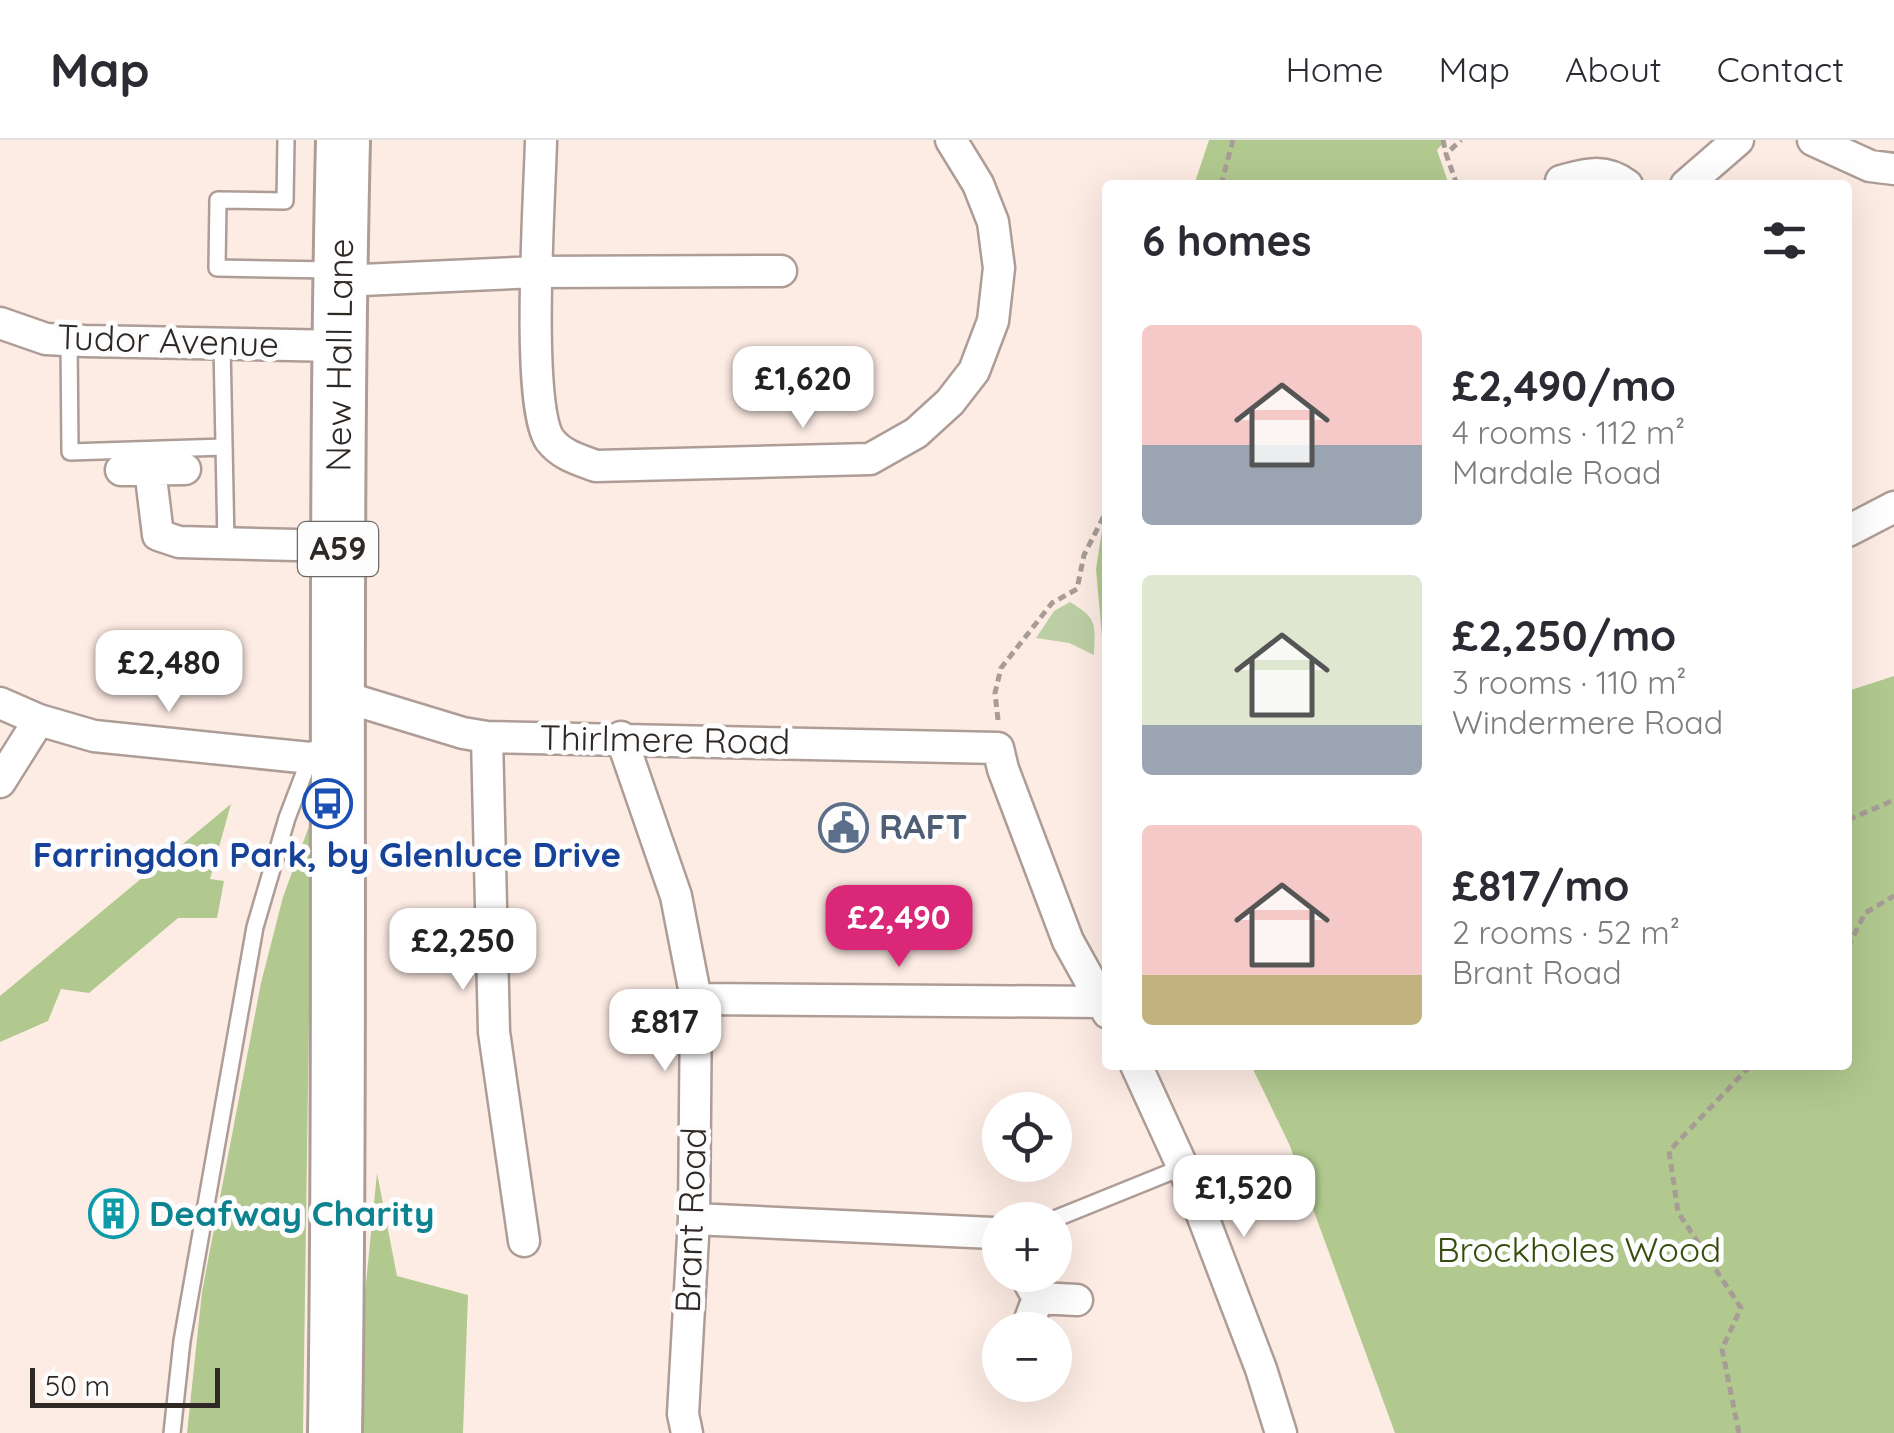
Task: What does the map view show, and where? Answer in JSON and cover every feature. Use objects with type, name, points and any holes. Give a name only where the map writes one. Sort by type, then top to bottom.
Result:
[{"type":"highway","name":"New Hall Lane","points":[[324,755],[338,695],[343,140]]},
{"type":"highway","name":"A59","points":[[324,755],[339,1016],[334,1433]]},
{"type":"street","points":[[542,140],[537,392],[548,438],[564,454],[596,466],[870,459],[916,433],[950,402],[974,371],[993,321],[999,268],[993,222],[978,184],[951,140]]},
{"type":"street","points":[[1692,180],[1738,140]]},
{"type":"street","points":[[1813,140],[1870,166],[1894,169]]},
{"type":"street","points":[[1565,180],[1598,171],[1620,180]]},
{"type":"street","points":[[340,276],[781,271]]},
{"type":"street","name":"Tudor Avenue","points":[[0,323],[46,339],[339,346]]},
{"type":"street","points":[[184,469],[135,470],[158,536],[179,542],[338,546]]},
{"type":"street","points":[[1852,528],[1894,507]]},
{"type":"street","name":"Thirlmere Road","points":[[338,695],[488,737],[998,748]]},
{"type":"street","points":[[0,703],[39,720],[94,736],[324,755]]},
{"type":"street","points":[[0,782],[39,720]]},
{"type":"street","points":[[488,737],[494,1032],[524,1242]]},
{"type":"street","name":"Brant Road","points":[[620,737],[676,896],[696,999],[694,1219],[685,1423]]},
{"type":"street","points":[[998,748],[1068,941],[1102,1003]]},
{"type":"street","points":[[696,999],[1102,1007]]},
{"type":"street","points":[[1138,1070],[1183,1167],[1282,1433]]},
{"type":"street","points":[[694,1219],[982,1232]]},
{"type":"street","points":[[1051,1292],[1077,1300]]},
{"type":"lane","points":[[286,140],[285,202],[218,200],[217,268],[340,276]]},
{"type":"lane","points":[[69,340],[70,452],[224,448]]},
{"type":"lane","points":[[222,344],[226,544]]},
{"type":"lane","points":[[172,1433],[182,1340],[255,927],[287,818],[324,755]]},
{"type":"lane","points":[[1072,1212],[1183,1167]]},
{"type":"path","points":[[1221,180],[1233,140]]},
{"type":"path","points":[[1442,140],[1454,180]]},
{"type":"path","points":[[1446,154],[1461,140]]},
{"type":"path","points":[[998,748],[995,693],[1002,668],[1052,603],[1077,589],[1084,555],[1102,520]]},
{"type":"path","points":[[1852,818],[1894,800]]},
{"type":"path","points":[[1852,940],[1866,912],[1894,896]]},
{"type":"path","points":[[1740,1433],[1722,1349],[1742,1308],[1678,1212],[1669,1151],[1746,1070]]},
{"type":"green space","points":[[1209,140],[1446,140],[1437,150],[1447,180],[1196,180]]},
{"type":"green space","points":[[1102,530],[1102,636],[1096,569]]},
{"type":"green space","points":[[1070,602],[1093,623],[1094,655],[1069,643],[1036,638],[1054,611]]},
{"type":"green space","name":"Brockholes Wood","points":[[1894,676],[1894,1433],[1395,1433],[1290,1146],[1253,1070],[1852,1070],[1852,690]]},
{"type":"green space","points":[[231,804],[210,879],[224,881],[217,918],[178,918],[89,993],[61,989],[48,1021],[0,1042],[0,996]]},
{"type":"green space","points":[[315,810],[320,837],[309,1018],[303,1433],[187,1433],[202,1292],[261,983],[283,897]]},
{"type":"green space","points":[[377,1173],[397,1276],[468,1295],[463,1433],[351,1433]]},
{"type":"place","name":"Farringdon Park, by Glenluce Drive","points":[[327,803]]},
{"type":"place","name":"RAFT","points":[[844,827]]},
{"type":"place","name":"Deafway Charity","points":[[114,1214]]}]
